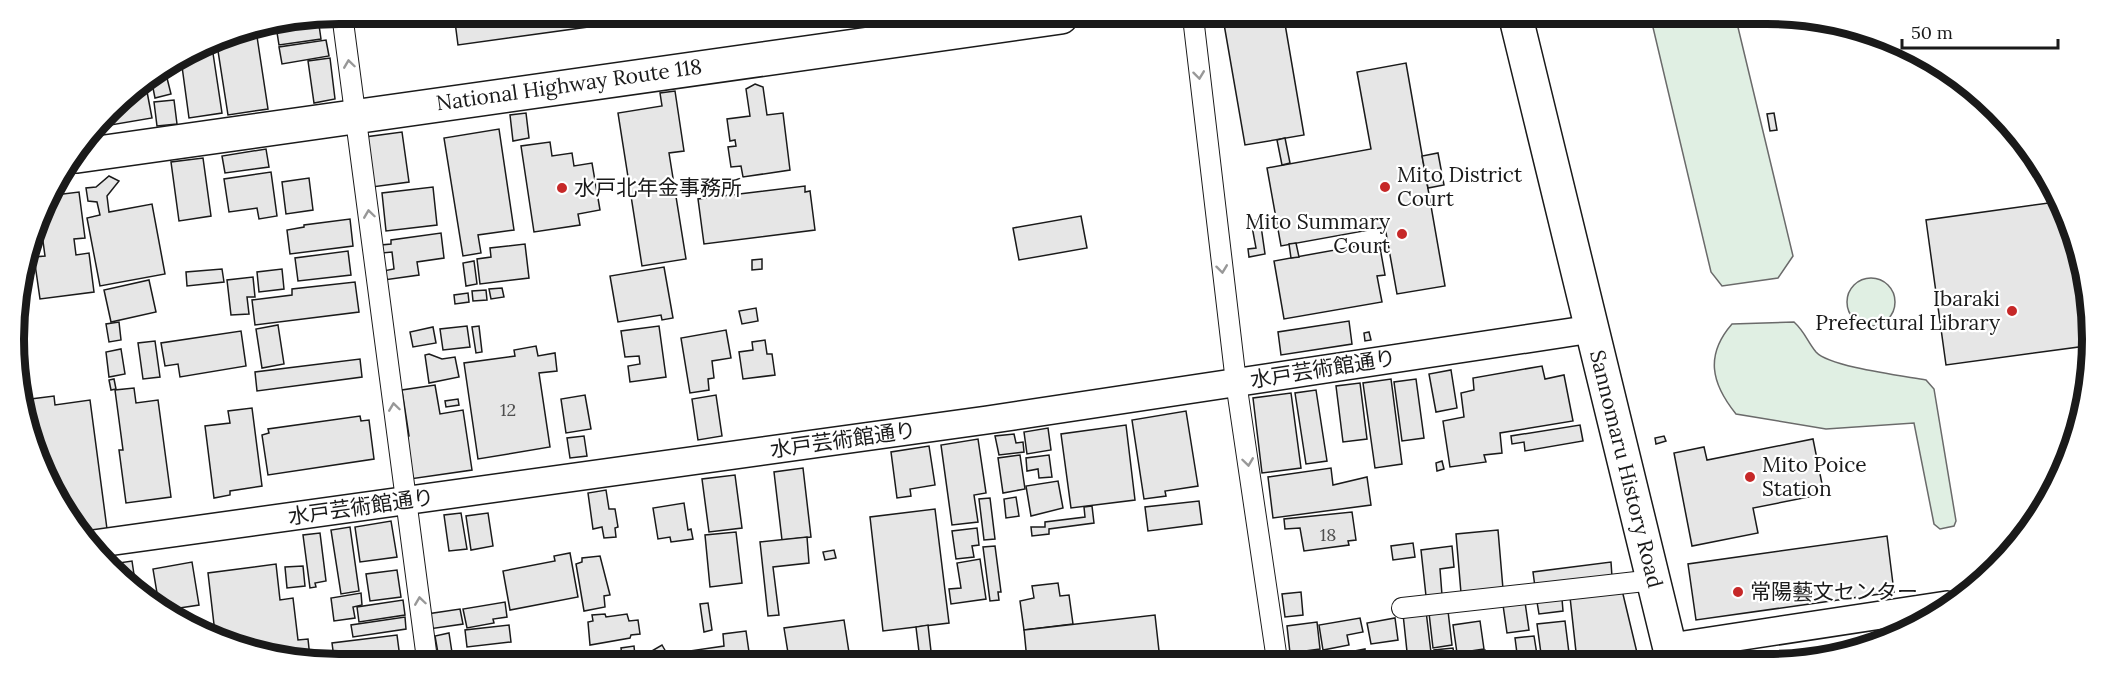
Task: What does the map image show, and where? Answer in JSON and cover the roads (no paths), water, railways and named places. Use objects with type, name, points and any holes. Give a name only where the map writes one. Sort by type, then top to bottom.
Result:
[{"type":"highway","name":"National Highway Route 118","points":[[83,155],[1004,24]]},
{"type":"highway","name":"Sannomaru History Road","points":[[1517,24],[1672,654]]},
{"type":"street","points":[[343,24],[426,654]]},
{"type":"street","points":[[1193,24],[1236,382],[1276,654]]},
{"type":"street","name":"水戸芸術館通り","points":[[99,543],[987,420],[1592,329]]},
{"type":"street","points":[[1402,608],[1654,580]]},
{"type":"street","name":"Sannomaru History Road","points":[[1672,654],[1931,608]]},
{"type":"place","name":"Mito District Court","points":[[1385,187]]},
{"type":"place","name":"水戸北年金事務所","points":[[562,188]]},
{"type":"place","name":"Mito Summary Court","points":[[1402,234]]},
{"type":"place","name":"Ibaraki Prefectural Library","points":[[2012,311]]},
{"type":"place","name":"Mito Poice Station","points":[[1750,477]]},
{"type":"place","name":"常陽藝文センター","points":[[1738,592]]}]
